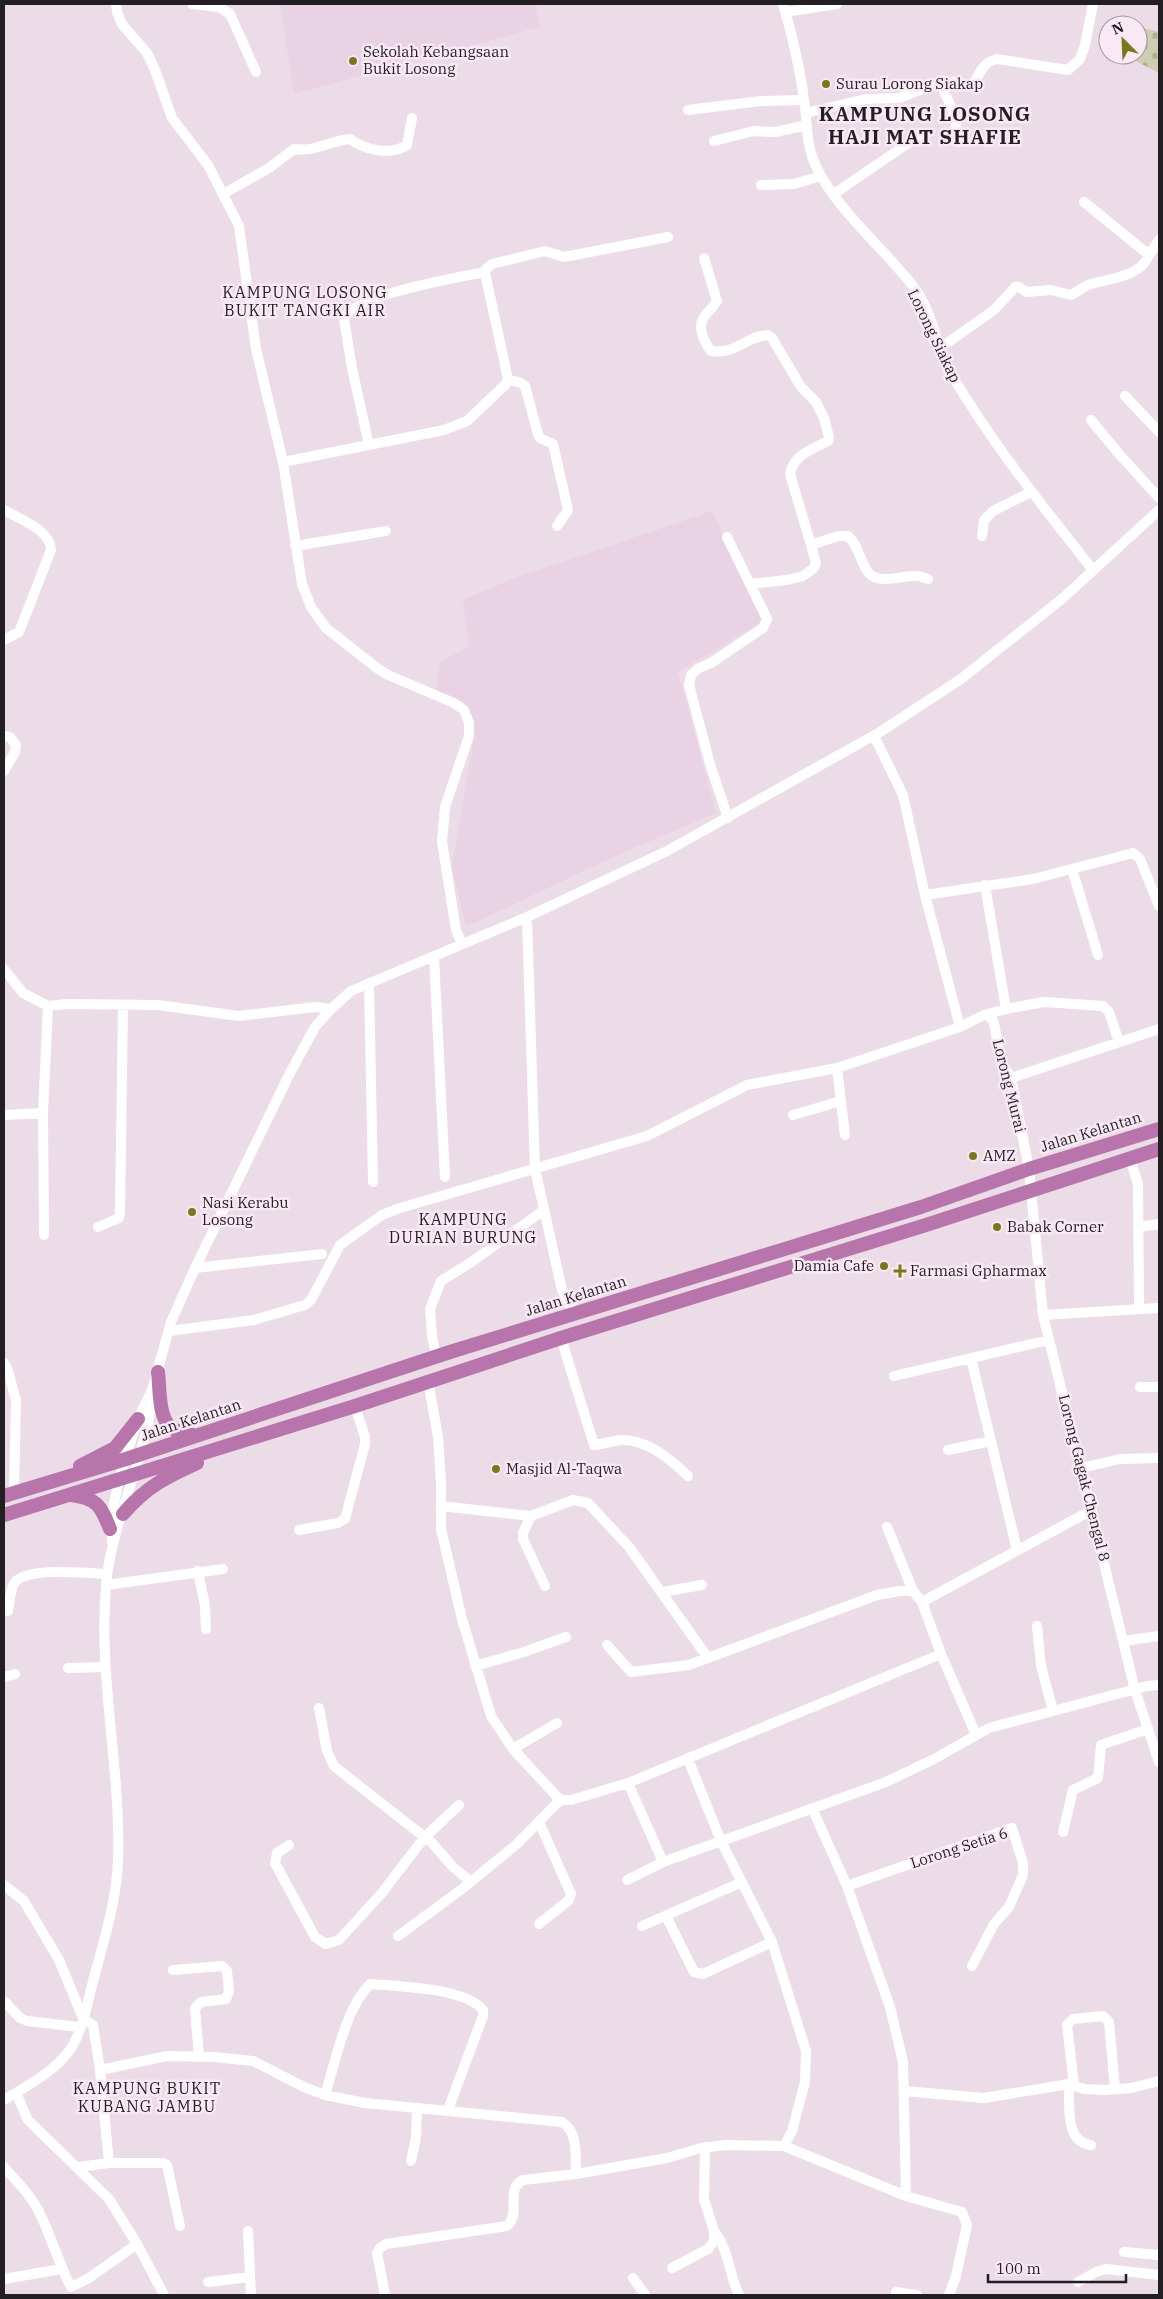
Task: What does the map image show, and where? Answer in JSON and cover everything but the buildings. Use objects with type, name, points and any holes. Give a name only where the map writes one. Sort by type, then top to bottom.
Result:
[{"type":"highway","name":"Jalan Kelantan","points":[[9,1494],[126,1459],[193,1435],[436,1356],[921,1207],[1028,1169],[1159,1129]]},
{"type":"highway","points":[[4,1515],[248,1440],[487,1361],[1159,1149]]},
{"type":"highway","points":[[450,1352],[460,1356],[482,1354],[487,1361]]},
{"type":"highway","points":[[158,1372],[164,1415],[167,1422],[174,1430],[193,1435]]},
{"type":"highway","points":[[41,1484],[115,1448],[138,1419]]},
{"type":"highway","points":[[123,1514],[136,1499],[157,1482],[248,1440]]},
{"type":"highway","points":[[68,1495],[89,1497],[102,1509],[111,1535]]},
{"type":"street","points":[[116,4],[116,12],[122,24],[147,53],[172,118],[208,165],[234,214],[242,236],[256,349],[282,462],[302,584],[311,606],[326,628],[388,675],[454,703],[464,710],[469,723],[470,736],[445,807],[442,836],[456,930],[462,944]]},
{"type":"street","points":[[192,4],[219,7],[230,14],[256,72]]},
{"type":"street","points":[[784,8],[837,4]]},
{"type":"street","points":[[806,113],[866,99],[898,98],[940,82],[954,82],[962,86],[972,85],[977,79],[981,68],[988,62],[997,59],[1068,70],[1080,59],[1085,45],[1093,4]]},
{"type":"street","name":"Lorong Siakap","points":[[784,8],[804,100],[811,152],[821,176],[916,292],[929,317],[951,375],[1031,492],[1093,570]]},
{"type":"street","points":[[940,82],[954,114],[959,142]]},
{"type":"street","points":[[688,110],[761,100],[804,100]]},
{"type":"street","points":[[223,194],[269,168],[294,149],[309,151],[341,140],[350,139],[360,147],[379,150],[401,149],[407,145],[412,118]]},
{"type":"street","points":[[714,141],[754,131],[775,132],[807,124]]},
{"type":"street","points":[[834,194],[920,134]]},
{"type":"street","points":[[761,185],[794,184],[821,176]]},
{"type":"street","points":[[1084,202],[1149,255]]},
{"type":"street","points":[[370,445],[350,360],[344,319],[346,314],[354,308],[404,289],[485,272],[489,266],[497,262],[545,251],[564,257],[668,237]]},
{"type":"street","points":[[940,348],[994,310],[1015,288],[1019,287],[1026,292],[1051,290],[1071,295],[1086,286],[1134,272],[1146,262],[1159,240]]},
{"type":"street","points":[[704,258],[717,301],[703,318],[701,330],[704,343],[711,351],[719,352],[734,349],[760,335],[768,335],[772,338],[802,387],[816,402],[824,418],[829,437],[828,440],[797,458],[792,465],[790,474],[816,563],[814,568],[803,576],[787,580],[750,584]]},
{"type":"street","points":[[485,272],[508,379]]},
{"type":"street","points":[[282,462],[444,430],[467,422],[508,379]]},
{"type":"street","points":[[508,379],[522,383],[538,434],[540,438],[552,444],[568,510],[556,526]]},
{"type":"street","points":[[1125,396],[1159,432]]},
{"type":"street","points":[[1091,420],[1159,498]]},
{"type":"street","points":[[982,536],[984,520],[993,511],[1031,492]]},
{"type":"street","points":[[4,510],[44,534],[49,540],[51,550],[19,632],[4,640]]},
{"type":"street","points":[[4,2100],[56,2065],[70,2049],[81,2023],[107,1929],[118,1860],[116,1794],[105,1666],[107,1580],[119,1479],[138,1419],[152,1390],[169,1331],[195,1268],[290,1073],[315,1027],[330,1009],[352,991],[526,917],[667,851],[874,736],[961,679],[1063,598],[1159,510]]},
{"type":"street","points":[[295,546],[386,531]]},
{"type":"street","points":[[811,544],[838,536],[848,536],[854,542],[867,572],[875,577],[888,579],[916,576],[928,579]]},
{"type":"street","points":[[727,537],[768,619],[766,623],[711,663],[691,675],[689,685],[710,764],[728,818]]},
{"type":"street","points":[[4,736],[10,737],[16,745],[15,752],[4,771]]},
{"type":"street","points":[[874,736],[903,795],[925,895],[960,1027]]},
{"type":"street","points":[[925,895],[1033,879],[1136,853],[1159,906]]},
{"type":"street","points":[[1072,870],[1098,955]]},
{"type":"street","points":[[985,885],[1006,1008]]},
{"type":"street","points":[[526,917],[535,1169],[562,1290],[574,1313]]},
{"type":"street","points":[[434,956],[445,1178]]},
{"type":"street","points":[[4,969],[23,993],[36,1002],[48,1006],[67,1004],[158,1005],[239,1016],[315,1007],[330,1009]]},
{"type":"street","points":[[369,983],[373,1182]]},
{"type":"street","points":[[169,1331],[254,1320],[305,1305],[311,1300],[340,1245],[382,1215],[647,1136],[747,1085],[837,1068],[960,1027],[984,1015],[1006,1008],[1044,1002],[1103,1006],[1109,1012],[1119,1042]]},
{"type":"street","points":[[98,1227],[114,1222],[119,1218],[120,1212],[123,1005]]},
{"type":"street","points":[[44,1235],[43,1113],[48,1006]]},
{"type":"street","name":"Lorong Murai","points":[[984,1015],[990,1017],[994,1023],[1001,1062],[1011,1078],[1028,1169],[1030,1191]]},
{"type":"street","points":[[1011,1078],[1159,1029]]},
{"type":"street","points":[[837,1068],[845,1134]]},
{"type":"street","points":[[793,1115],[841,1101]]},
{"type":"street","points":[[4,1115],[43,1113]]},
{"type":"street","points":[[1130,1159],[1138,1184],[1139,1309]]},
{"type":"street","name":"Lorong Gagak Chengal 8","points":[[1030,1191],[1043,1315],[1135,1690],[1148,1728],[1157,1747],[1159,1762]]},
{"type":"street","points":[[436,1356],[430,1309],[441,1280],[470,1263],[544,1210]]},
{"type":"street","points":[[1138,1227],[1159,1224]]},
{"type":"street","points":[[195,1268],[322,1254]]},
{"type":"street","points":[[1043,1315],[1159,1308]]},
{"type":"street","points":[[561,1338],[594,1445],[622,1440],[650,1447],[671,1460],[688,1476]]},
{"type":"street","points":[[894,1376],[1050,1340]]},
{"type":"street","points":[[971,1358],[1017,1550]]},
{"type":"street","points":[[4,1362],[16,1399],[9,1494]]},
{"type":"street","points":[[428,1381],[438,1437],[441,1529],[462,1619],[491,1716],[513,1749],[560,1800]]},
{"type":"street","points":[[1140,1387],[1159,1387]]},
{"type":"street","points":[[111,1535],[123,1514],[140,1454],[152,1405],[152,1390]]},
{"type":"street","points":[[299,1530],[338,1523],[345,1519],[365,1444],[365,1437],[355,1406]]},
{"type":"street","points":[[948,1450],[991,1441]]},
{"type":"street","points":[[1081,1468],[1120,1459],[1159,1458]]},
{"type":"street","points":[[441,1506],[531,1516],[573,1500],[588,1503],[629,1547],[708,1658]]},
{"type":"street","points":[[922,1602],[1092,1510]]},
{"type":"street","points":[[531,1516],[523,1533],[523,1539],[545,1586]]},
{"type":"street","points":[[886,1527],[913,1591],[922,1602],[941,1654],[976,1735]]},
{"type":"street","points":[[8,1611],[12,1587],[15,1582],[20,1579],[50,1572],[107,1580],[223,1569]]},
{"type":"street","points":[[198,1572],[205,1606],[206,1629]]},
{"type":"street","points":[[662,1592],[702,1585]]},
{"type":"street","points":[[606,1645],[627,1670],[636,1673],[689,1665],[876,1595],[913,1591]]},
{"type":"street","points":[[1036,1626],[1042,1666],[1053,1712]]},
{"type":"street","points":[[1123,1641],[1159,1636]]},
{"type":"street","points":[[476,1666],[566,1637]]},
{"type":"street","points":[[398,1936],[517,1844],[560,1800],[571,1800],[628,1782],[941,1654]]},
{"type":"street","points":[[68,1668],[105,1666]]},
{"type":"street","points":[[4,1677],[15,1674]]},
{"type":"street","points":[[626,1880],[663,1862],[886,1782],[934,1759],[976,1735],[1004,1723],[1159,1685]]},
{"type":"street","points":[[319,1708],[327,1751],[334,1766],[439,1848],[453,1868],[470,1881]]},
{"type":"street","points":[[513,1749],[557,1723]]},
{"type":"street","points":[[1063,1832],[1073,1790],[1096,1780],[1099,1776],[1101,1745],[1148,1728]]},
{"type":"street","points":[[688,1759],[721,1841],[772,1942],[806,2051],[805,2082],[792,2131],[784,2146]]},
{"type":"street","points":[[628,1782],[663,1862]]},
{"type":"street","points":[[289,1846],[277,1853],[275,1863],[315,1937],[326,1944],[339,1940],[381,1894],[424,1838],[459,1805]]},
{"type":"street","points":[[812,1808],[847,1886],[870,1945],[890,2007],[903,2062],[906,2196]]},
{"type":"street","points":[[539,1822],[572,1894],[569,1900],[539,1924]]},
{"type":"street","name":"Lorong Setia 6","points":[[847,1886],[1012,1828],[1023,1862],[1023,1874],[1009,1907],[994,1924],[972,1966]]},
{"type":"street","points":[[642,1926],[742,1882]]},
{"type":"street","points":[[4,1885],[24,1901],[59,1960],[81,2023]]},
{"type":"street","points":[[666,1916],[694,1972],[698,1974],[703,1974],[772,1942]]},
{"type":"street","points":[[173,1970],[222,1966],[227,1971],[229,1991],[226,1999],[201,2002],[195,2008],[198,2057]]},
{"type":"street","points":[[325,2095],[351,2014],[365,1989],[370,1984],[430,1989],[465,1998],[480,2006],[483,2016],[448,2110]]},
{"type":"street","points":[[4,2003],[20,2018],[27,2021],[93,2025],[100,2070],[109,2164]]},
{"type":"street","points":[[1091,2145],[1079,2141],[1073,2132],[1072,2085],[1067,2025],[1073,2019],[1103,2016],[1109,2022],[1115,2089]]},
{"type":"street","points":[[100,2070],[160,2057],[198,2057],[253,2061],[306,2088],[325,2095],[375,2105],[448,2110],[562,2122],[568,2126],[573,2134],[576,2174]]},
{"type":"street","points":[[904,2091],[984,2098],[1072,2085],[1084,2089],[1115,2089],[1159,2081]]},
{"type":"street","points":[[16,2093],[28,2120],[109,2199],[137,2244],[164,2295]]},
{"type":"street","points":[[410,2161],[416,2138],[417,2108]]},
{"type":"street","points":[[385,2295],[377,2253],[380,2248],[386,2244],[507,2226],[513,2218],[513,2193],[518,2183],[523,2180],[576,2174],[667,2158],[705,2147],[784,2146],[906,2196],[958,2209],[965,2215],[967,2225],[956,2276],[949,2295]]},
{"type":"street","points":[[705,2147],[704,2200],[714,2231],[727,2252],[732,2278],[739,2295]]},
{"type":"street","points":[[78,2168],[109,2164],[163,2163],[167,2165],[180,2226]]},
{"type":"street","points":[[4,2167],[31,2198],[41,2215],[61,2269],[73,2291],[137,2244]]},
{"type":"street","points":[[672,2268],[708,2249],[714,2241],[714,2231]]},
{"type":"street","points":[[248,2232],[251,2295]]},
{"type":"street","points":[[1124,2252],[1159,2255]]},
{"type":"street","points":[[4,2279],[61,2269]]},
{"type":"street","points":[[1078,2282],[1106,2269],[1159,2275]]},
{"type":"street","points":[[633,2278],[645,2295]]},
{"type":"street","points":[[208,2282],[250,2279]]},
{"type":"street","points":[[242,2295],[250,2279]]},
{"type":"street","points":[[896,2292],[917,2295]]},
{"type":"shaded area","name":"Sekolah Kebangsaan Bukit Losong","points":[[280,4],[536,4],[539,27],[294,94]]},
{"type":"shaded area","points":[[712,511],[765,620],[678,672],[716,813],[613,857],[466,927],[452,867],[475,732],[463,701],[436,695],[440,662],[469,646],[463,600],[520,576]]},
{"type":"green space","points":[[1148,29],[1159,32],[1159,73],[1143,65],[1148,65]]},
{"type":"place","name":"Sekolah Kebangsaan Bukit Losong","points":[[353,61]]},
{"type":"place","name":"Surau Lorong Siakap","points":[[826,84]]},
{"type":"place","name":"AMZ","points":[[973,1156]]},
{"type":"place","name":"Nasi Kerabu Losong","points":[[192,1212]]},
{"type":"place","name":"Babak Corner","points":[[997,1227]]},
{"type":"place","name":"Damia Cafe","points":[[884,1266]]},
{"type":"place","name":"Farmasi Gpharmax","points":[[900,1271]]},
{"type":"place","name":"Masjid Al-Taqwa","points":[[496,1469]]},
{"type":"district","name":"KAMPUNG LOSONG HAJI MAT SHAFIE","points":[[925,126]]},
{"type":"district","name":"KAMPUNG LOSONG BUKIT TANGKI AIR","points":[[305,301]]},
{"type":"district","name":"KAMPUNG DURIAN BURUNG","points":[[463,1228]]},
{"type":"district","name":"KAMPUNG BUKIT KUBANG JAMBU","points":[[147,2097]]}]
